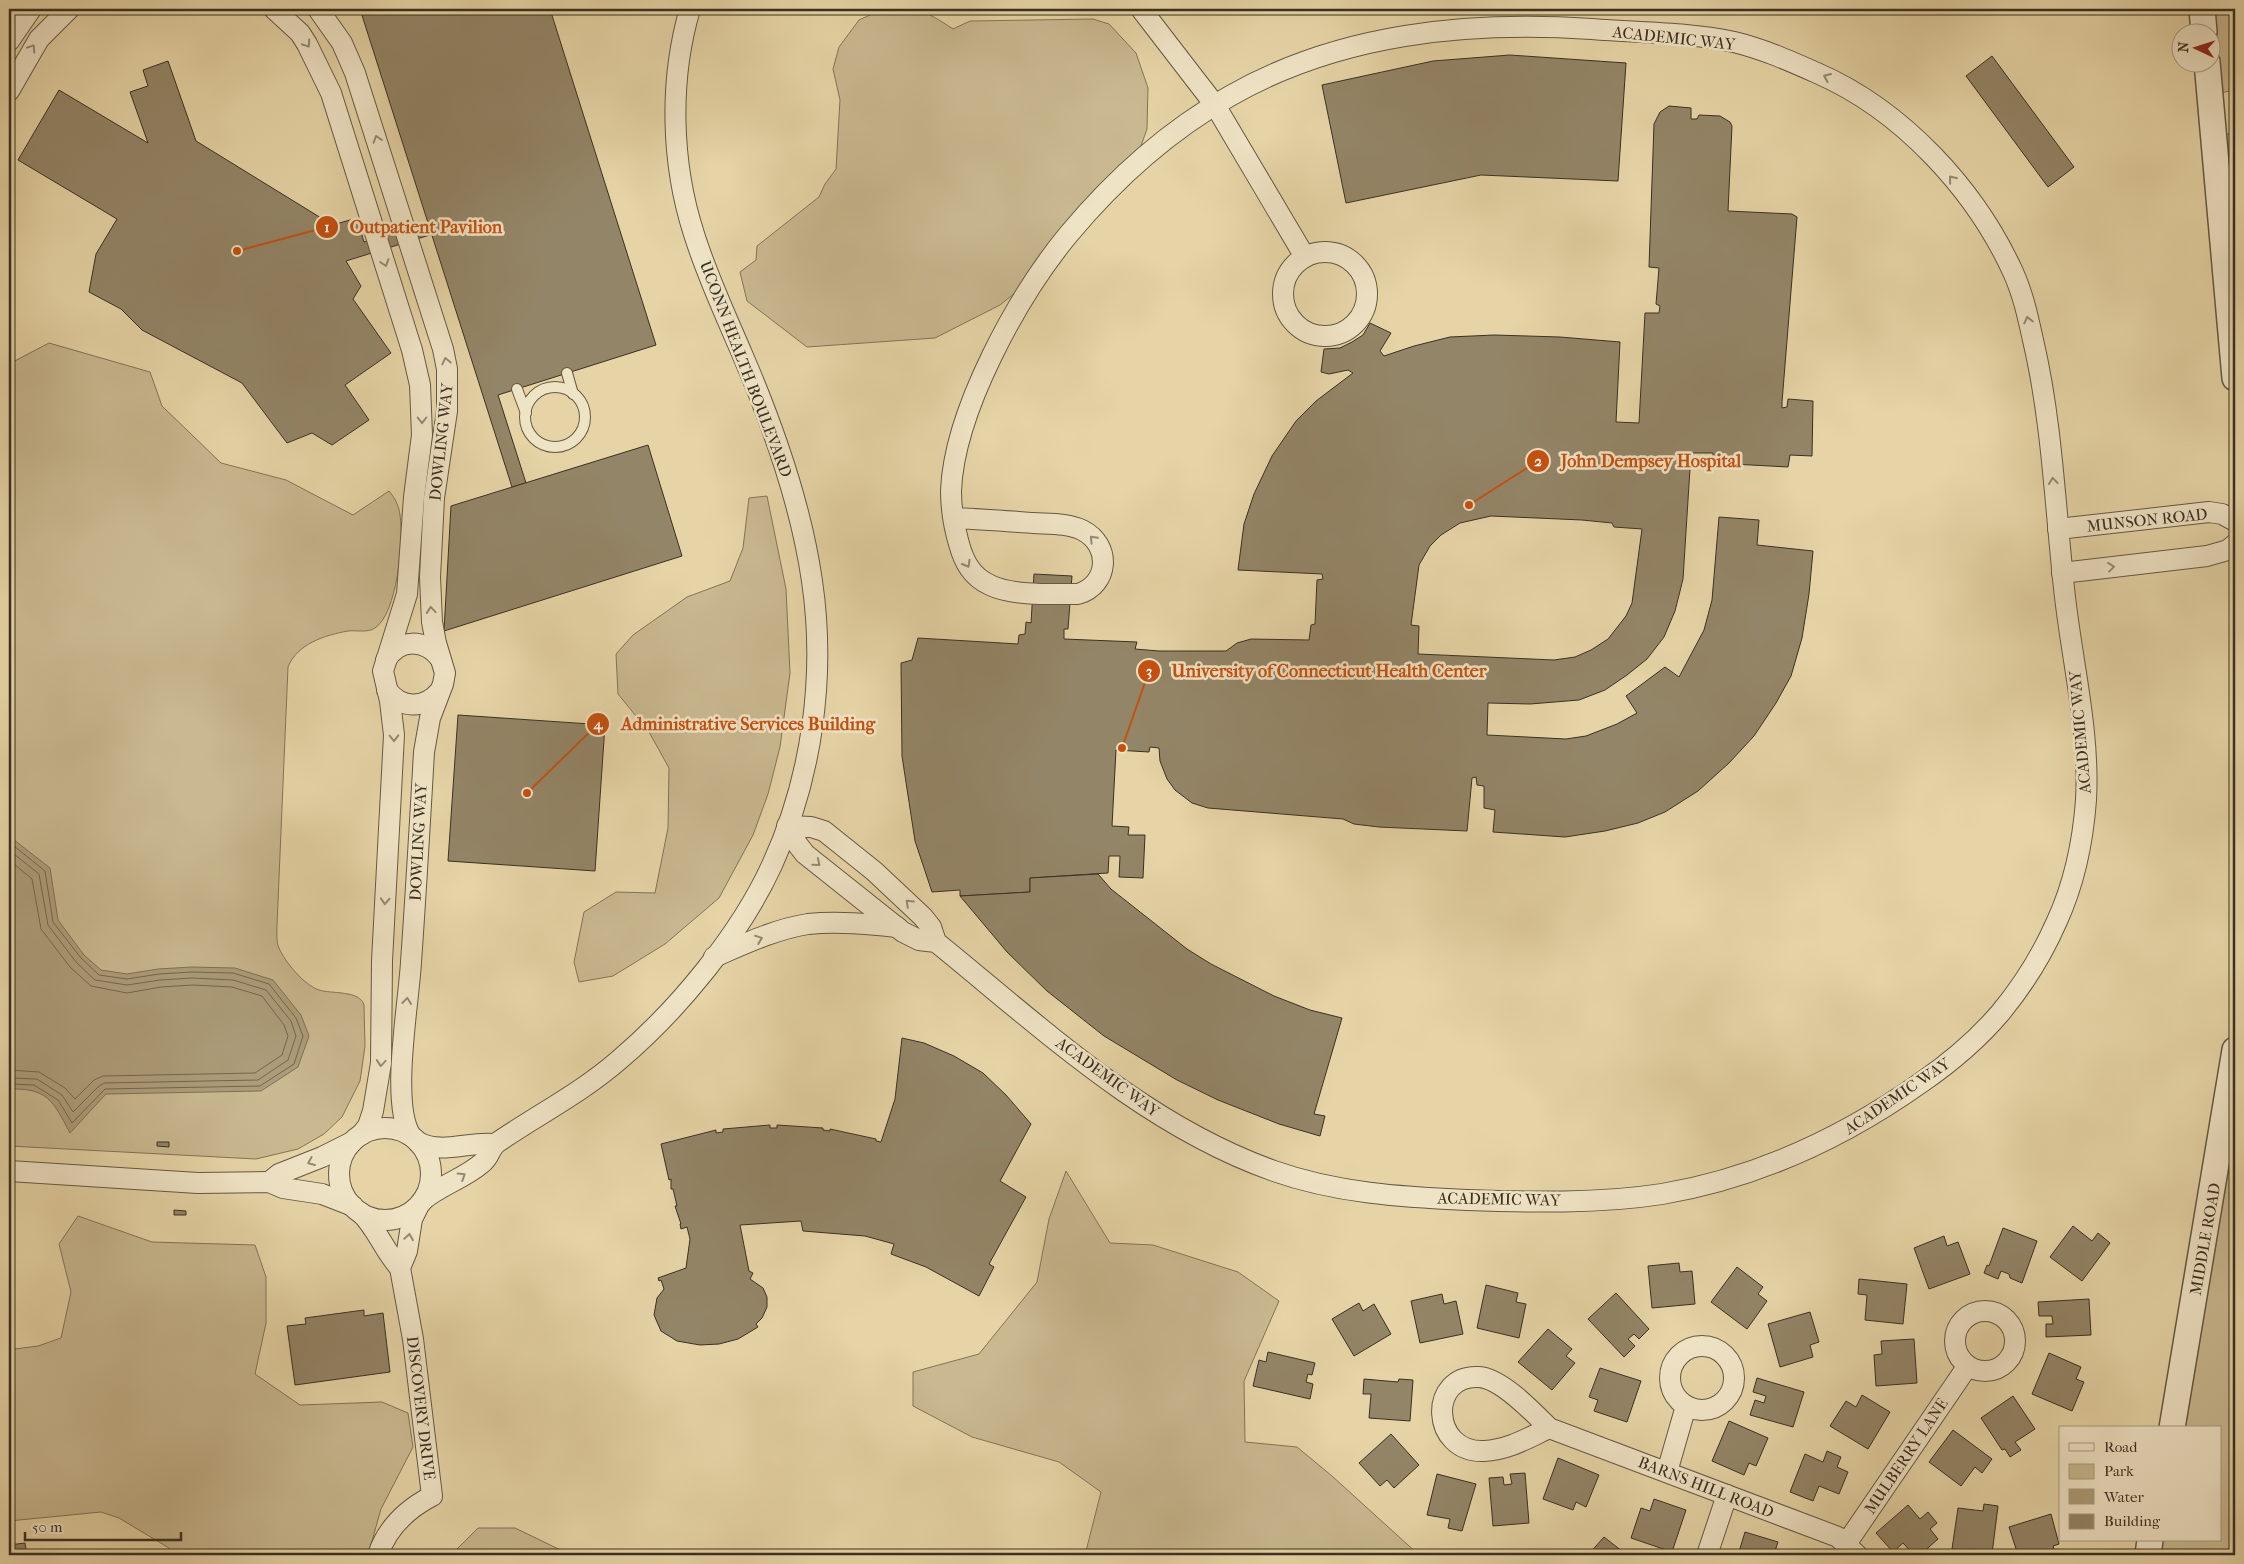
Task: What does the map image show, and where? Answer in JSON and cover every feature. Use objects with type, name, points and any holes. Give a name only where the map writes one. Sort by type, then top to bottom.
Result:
[{"type":"street","points":[[9,41],[31,9]]},
{"type":"street","points":[[9,91],[39,39],[69,9]]},
{"type":"street","name":"DOWLING WAY","points":[[274,9],[300,33],[316,58],[331,93],[412,350],[422,398],[422,436],[414,497],[407,594],[397,632],[386,661],[383,678],[388,690],[394,735],[382,961],[381,1063],[373,1111],[368,1126],[357,1138]]},
{"type":"street","name":"DOWLING WAY","points":[[318,9],[334,30],[348,57],[443,349],[447,369],[448,411],[434,498],[430,577],[432,622],[445,674],[430,718],[424,752],[411,964],[404,1026],[402,1084],[405,1119],[415,1139]]},
{"type":"street","name":"UCONN HEALTH BOULEVARD","points":[[420,1203],[482,1163],[494,1144],[577,1093],[619,1060],[680,1000],[714,957],[762,885],[780,846],[804,770],[813,720],[817,639],[812,582],[802,530],[788,475],[762,404],[702,256],[683,190],[677,145],[677,92],[681,42],[690,9]]},
{"type":"street","points":[[1141,9],[1215,105],[1304,257]]},
{"type":"street","points":[[2202,9],[2203,22]]},
{"type":"street","name":"ACADEMIC WAY","points":[[787,826],[805,854],[897,927],[919,940],[936,942],[1087,1063],[1139,1102],[1174,1124],[1240,1157],[1299,1179],[1336,1188],[1402,1197],[1568,1201],[1625,1198],[1666,1193],[1706,1184],[1752,1171],[1796,1155],[1836,1136],[1892,1103],[1938,1070],[1994,1020],[2014,995],[2044,949],[2064,906],[2081,838],[2086,801],[2084,740],[2062,573],[2040,372],[2024,303],[2012,270],[1983,221],[1941,165],[1898,123],[1851,89],[1778,56],[1732,42],[1683,36],[1573,28],[1484,27],[1409,34],[1343,50],[1272,76],[1233,94],[1166,140],[1121,178],[1070,233],[1031,286],[1001,338],[971,407],[954,467],[951,490],[953,518],[966,562],[973,573],[988,584],[1012,591],[1066,594],[1087,591],[1098,580],[1102,565],[1102,552],[1096,542],[1084,531],[1064,526],[953,518]]},
{"type":"street","points":[[2208,72],[2235,378]]},
{"type":"street","points":[[360,183],[387,174]]},
{"type":"street","points":[[1325,252],[1339,254],[1352,262],[1361,272],[1366,293],[1364,307],[1353,324],[1341,332],[1320,335],[1307,332],[1295,323],[1287,312],[1283,298],[1284,284],[1290,271],[1304,257],[1325,252]]},
{"type":"street","name":"MUNSON ROAD","points":[[2058,529],[2209,512],[2222,514],[2235,521]]},
{"type":"street","points":[[2062,573],[2207,556],[2228,550],[2235,544]]},
{"type":"street","points":[[386,661],[393,651],[409,644],[427,646],[440,658]]},
{"type":"street","points":[[388,690],[396,699],[413,705],[430,701],[439,692]]},
{"type":"street","name":"ACADEMIC WAY","points":[[787,826],[811,827],[824,831],[874,871],[923,917],[931,927],[936,942]]},
{"type":"street","name":"ACADEMIC WAY","points":[[714,957],[770,934],[808,924],[850,923],[897,927]]},
{"type":"street","points":[[382,961],[411,964]]},
{"type":"street","name":"MIDDLE ROAD","points":[[2172,1426],[2235,1050]]},
{"type":"street","points":[[269,1182],[279,1174],[322,1157],[368,1131],[386,1128],[395,1129],[440,1148],[477,1143],[494,1144]]},
{"type":"street","points":[[356,1209],[343,1191],[340,1173],[343,1156],[357,1138]]},
{"type":"street","points":[[9,1171],[198,1182],[269,1182],[283,1188],[322,1194],[376,1219],[394,1219],[411,1212],[420,1203],[430,1183],[431,1174],[428,1156],[415,1139]]},
{"type":"street","name":"DISCOVERY DRIVE","points":[[378,1555],[385,1539],[399,1520],[411,1509],[432,1496],[413,1339],[400,1268],[406,1251],[412,1219],[420,1203]]},
{"type":"street","name":"DISCOVERY DRIVE","points":[[356,1209],[371,1224],[388,1254],[400,1268]]},
{"type":"street","name":"MULBERRY LANE","points":[[1851,1550],[1967,1367]]},
{"type":"street","name":"BARNS HILL ROAD","points":[[1549,1428],[1519,1443],[1502,1448],[1483,1451],[1465,1448],[1452,1439],[1444,1428],[1442,1415],[1444,1398],[1454,1383],[1468,1378],[1480,1377],[1512,1393],[1549,1428],[1838,1537],[1851,1550]]},
{"type":"street","points":[[1667,1472],[1686,1406]]},
{"type":"street","points":[[1707,1555],[1727,1495]]},
{"type":"street","points":[[2148,1555],[2150,1542]]},
{"type":"lane","points":[[567,373],[574,394],[583,406],[585,417],[583,427],[578,436],[570,443],[561,447],[546,446],[532,438],[527,429],[526,414],[527,406],[532,398],[540,391],[550,388],[560,388],[574,394]]},
{"type":"lane","points":[[517,389],[526,414]]},
{"type":"green space","points":[[883,9],[905,9],[927,14],[953,29],[970,21],[1093,19],[1109,24],[1136,53],[1148,88],[1147,129],[1138,154],[1035,277],[1000,305],[935,338],[807,347],[747,301],[740,272],[756,260],[757,246],[819,197],[825,184],[836,169],[840,100],[833,69],[839,47],[859,20]]},
{"type":"green space","points":[[2202,9],[2235,9],[2235,90],[2210,95],[2211,72],[2222,72],[2222,22],[2208,22]]},
{"type":"green space","points":[[2235,133],[2235,378],[2214,136]]},
{"type":"green space","points":[[49,343],[150,372],[162,406],[221,463],[286,480],[353,515],[389,491],[399,508],[401,526],[400,558],[394,593],[383,620],[372,630],[348,631],[321,638],[298,652],[288,667],[277,943],[290,966],[307,983],[319,990],[344,993],[361,1000],[364,1005],[365,1046],[360,1081],[342,1117],[324,1134],[298,1149],[256,1159],[9,1146],[9,364]]},
{"type":"green space","points":[[767,496],[786,589],[790,673],[780,747],[768,794],[753,835],[719,898],[665,944],[613,976],[579,982],[574,962],[584,912],[616,892],[655,893],[668,828],[669,768],[649,732],[618,694],[616,654],[633,635],[687,597],[730,581],[743,548],[749,498]]},
{"type":"green space","points":[[2235,1129],[2235,1555],[2148,1555],[2150,1542],[2222,1542],[2222,1426],[2172,1426],[2221,1139]]},
{"type":"green space","points":[[1066,1171],[1110,1243],[1153,1245],[1238,1272],[1279,1301],[1244,1381],[1245,1442],[1297,1447],[1419,1555],[1085,1555],[1101,1492],[1059,1462],[972,1437],[913,1406],[913,1372],[979,1354],[1037,1282],[1049,1219]]},
{"type":"green space","points":[[78,1216],[152,1242],[255,1245],[266,1277],[266,1323],[255,1374],[300,1405],[382,1402],[408,1413],[413,1447],[381,1509],[368,1555],[176,1555],[169,1548],[119,1518],[101,1512],[9,1521],[9,1354],[15,1349],[38,1346],[61,1338],[71,1292],[59,1244]]},
{"type":"green space","points":[[478,1528],[515,1528],[571,1555],[451,1555]]},
{"type":"water","points":[[9,836],[50,868],[58,920],[84,955],[101,970],[127,974],[158,969],[192,967],[235,968],[273,980],[301,1015],[309,1036],[298,1067],[261,1091],[106,1094],[70,1133],[59,1112],[48,1099],[33,1091],[9,1089]]},
{"type":"building","points":[[360,9],[550,9],[656,345],[498,395],[526,483],[512,487]]},
{"type":"building","points":[[1510,55],[1626,63],[1618,181],[1481,175],[1346,203],[1322,85],[1433,61]]},
{"type":"building","points":[[1992,56],[2074,167],[2048,187],[1966,76]]},
{"type":"building","points":[[168,61],[196,141],[326,221],[336,224],[357,218],[364,242],[429,222],[433,234],[346,261],[361,286],[353,299],[391,353],[345,385],[369,420],[332,445],[312,433],[287,443],[242,383],[142,330],[121,309],[89,292],[96,254],[117,219],[18,160],[59,90],[148,143],[130,92],[148,86],[143,70]]},
{"type":"building","points":[[1669,106],[1691,108],[1691,119],[1697,119],[1699,115],[1720,116],[1730,122],[1732,126],[1728,211],[1792,214],[1797,217],[1782,408],[1787,407],[1788,399],[1813,401],[1812,456],[1790,455],[1788,467],[1713,463],[1713,453],[1691,453],[1683,579],[1675,611],[1664,637],[1647,659],[1627,675],[1605,690],[1579,700],[1530,704],[1488,703],[1487,735],[1566,739],[1586,736],[1617,724],[1637,713],[1626,696],[1665,667],[1679,677],[1704,630],[1712,600],[1719,517],[1759,520],[1757,545],[1813,551],[1809,594],[1802,638],[1791,676],[1754,736],[1729,763],[1698,791],[1665,812],[1638,823],[1605,831],[1565,837],[1493,832],[1495,810],[1484,808],[1484,786],[1477,785],[1476,777],[1472,778],[1467,831],[1379,827],[1354,824],[1343,819],[1208,808],[1192,803],[1175,790],[1167,779],[1160,761],[1159,748],[1150,747],[1149,752],[1116,750],[1112,826],[1129,827],[1128,835],[1145,835],[1143,878],[1119,877],[1120,856],[1109,856],[1108,873],[1030,878],[1030,892],[960,896],[960,890],[932,892],[915,841],[902,756],[901,663],[912,660],[918,638],[1018,644],[1019,635],[1025,634],[1026,622],[1031,623],[1034,574],[1072,576],[1068,629],[1064,629],[1064,639],[1137,642],[1135,649],[1159,651],[1226,651],[1237,643],[1251,639],[1309,640],[1311,625],[1315,624],[1317,580],[1323,579],[1322,574],[1238,570],[1244,524],[1254,494],[1272,456],[1296,421],[1316,401],[1353,373],[1348,370],[1329,374],[1321,372],[1324,349],[1340,348],[1352,342],[1363,335],[1370,323],[1391,333],[1380,351],[1384,356],[1450,337],[1494,335],[1560,337],[1620,342],[1616,422],[1639,423],[1645,313],[1659,313],[1660,306],[1656,304],[1659,268],[1649,267],[1654,124],[1660,112]],"holes":[[[1491,516],[1612,523],[1614,527],[1642,529],[1632,603],[1626,616],[1608,639],[1591,650],[1575,657],[1554,660],[1418,654],[1419,626],[1411,625],[1419,565],[1430,546],[1441,535],[1460,523]]]},
{"type":"building","points":[[648,445],[682,556],[444,631],[451,506]]},
{"type":"building","points":[[458,715],[605,725],[595,871],[448,861]]},
{"type":"building","points":[[1098,874],[1111,889],[1187,949],[1211,964],[1274,996],[1310,1010],[1342,1018],[1314,1114],[1325,1116],[1320,1136],[1279,1124],[1218,1100],[1177,1080],[1104,1036],[1047,991],[1007,952],[960,896],[1030,892],[1030,878]]},
{"type":"building","points":[[902,1038],[924,1043],[954,1056],[983,1073],[1006,1095],[1031,1124],[1000,1181],[1026,1197],[989,1264],[994,1267],[979,1296],[926,1267],[891,1254],[894,1244],[865,1236],[803,1231],[801,1221],[740,1225],[749,1271],[753,1273],[750,1279],[763,1288],[767,1297],[767,1307],[762,1318],[756,1324],[758,1327],[738,1339],[719,1344],[700,1345],[677,1341],[661,1331],[654,1315],[657,1298],[664,1289],[661,1280],[659,1281],[658,1278],[686,1268],[690,1239],[687,1227],[681,1229],[673,1189],[671,1189],[671,1179],[669,1180],[661,1144],[716,1130],[716,1133],[723,1132],[723,1129],[770,1125],[770,1128],[777,1128],[777,1125],[823,1128],[823,1130],[830,1131],[830,1129],[876,1139],[876,1141],[881,1142],[895,1099]]},
{"type":"building","points":[[157,1142],[169,1142],[169,1147],[157,1146]]},
{"type":"building","points":[[174,1210],[186,1211],[186,1215],[174,1215]]},
{"type":"building","points":[[2073,1226],[2092,1241],[2098,1233],[2110,1243],[2082,1281],[2050,1257]]},
{"type":"building","points":[[2003,1228],[2037,1241],[2022,1283],[2010,1278],[2009,1274],[2001,1271],[1998,1279],[1984,1273],[1987,1265],[1989,1266]]},
{"type":"building","points":[[1944,1236],[1947,1246],[1958,1242],[1970,1274],[1929,1289],[1914,1248]]},
{"type":"building","points":[[1679,1263],[1680,1272],[1692,1271],[1695,1304],[1652,1308],[1648,1266]]},
{"type":"building","points":[[1737,1267],[1763,1287],[1758,1294],[1767,1301],[1747,1329],[1711,1302]]},
{"type":"building","points":[[1859,1279],[1907,1284],[1903,1324],[1865,1320],[1867,1295],[1858,1294]]},
{"type":"building","points":[[1486,1285],[1518,1293],[1516,1302],[1526,1304],[1519,1338],[1477,1328]]},
{"type":"building","points":[[1616,1293],[1649,1329],[1639,1339],[1634,1334],[1628,1339],[1635,1346],[1624,1357],[1588,1319]]},
{"type":"building","points":[[1442,1294],[1444,1304],[1456,1301],[1463,1334],[1420,1343],[1411,1301]]},
{"type":"building","points":[[2089,1299],[2091,1335],[2046,1337],[2046,1324],[2053,1324],[2052,1316],[2039,1316],[2038,1302]]},
{"type":"building","points":[[1359,1303],[1363,1311],[1374,1304],[1391,1334],[1354,1356],[1332,1319]]},
{"type":"building","points":[[364,1310],[364,1316],[383,1313],[390,1372],[295,1385],[287,1326],[306,1324],[305,1318]]},
{"type":"building","points":[[1810,1312],[1819,1342],[1810,1345],[1813,1357],[1780,1367],[1768,1324]]},
{"type":"building","points":[[1548,1329],[1572,1349],[1566,1356],[1575,1363],[1552,1390],[1518,1362]]},
{"type":"building","points":[[1914,1339],[1917,1383],[1876,1386],[1874,1355],[1882,1354],[1881,1341]]},
{"type":"building","points":[[1268,1352],[1315,1363],[1312,1375],[1308,1374],[1306,1382],[1313,1384],[1310,1399],[1253,1386],[1259,1360],[1266,1362]]},
{"type":"building","points":[[2049,1353],[2081,1367],[2076,1379],[2084,1382],[2072,1411],[2032,1394]]},
{"type":"building","points":[[1600,1368],[1641,1381],[1627,1422],[1594,1411],[1598,1400],[1589,1397]]},
{"type":"building","points":[[1757,1378],[1804,1392],[1793,1427],[1750,1415],[1755,1400],[1764,1403],[1766,1396],[1753,1392]]},
{"type":"building","points":[[1364,1379],[1398,1382],[1399,1379],[1413,1380],[1410,1421],[1369,1418],[1371,1394],[1363,1394]]},
{"type":"building","points":[[1862,1395],[1890,1412],[1868,1449],[1830,1426],[1846,1401],[1856,1407]]},
{"type":"building","points":[[2013,1396],[2035,1429],[2015,1442],[2021,1450],[2010,1457],[2005,1449],[2002,1450],[1981,1418]]},
{"type":"building","points":[[1729,1421],[1768,1438],[1756,1466],[1749,1463],[1744,1475],[1712,1461]]},
{"type":"building","points":[[1953,1430],[1992,1459],[1982,1473],[1975,1467],[1961,1486],[1929,1462]]},
{"type":"building","points":[[1391,1434],[1419,1465],[1394,1488],[1387,1480],[1380,1486],[1359,1463]]},
{"type":"building","points":[[1827,1451],[1841,1457],[1837,1467],[1848,1472],[1839,1494],[1819,1486],[1813,1501],[1790,1492],[1805,1454],[1823,1462]]},
{"type":"building","points":[[1558,1458],[1599,1475],[1586,1507],[1576,1502],[1573,1510],[1543,1499]]},
{"type":"building","points":[[1525,1473],[1529,1523],[1493,1526],[1489,1478],[1503,1477],[1504,1485],[1512,1484],[1510,1474]]},
{"type":"building","points":[[1437,1474],[1476,1484],[1462,1531],[1448,1528],[1450,1519],[1427,1515]]},
{"type":"building","points":[[1654,1499],[1686,1510],[1672,1552],[1631,1538],[1641,1508],[1650,1511]]},
{"type":"building","points":[[1984,1504],[1998,1506],[1992,1554],[1952,1549],[1958,1508],[1983,1511]]},
{"type":"building","points":[[1908,1505],[1920,1519],[1928,1512],[1937,1523],[1930,1529],[1938,1539],[1920,1555],[1914,1555],[1903,1543],[1893,1552],[1876,1533]]},
{"type":"building","points":[[2051,1514],[2059,1544],[2053,1546],[2056,1555],[2018,1555],[2009,1527]]},
{"type":"building","points":[[1745,1532],[1778,1542],[1774,1554],[1778,1555],[1738,1555]]},
{"type":"building","points":[[1604,1537],[1627,1555],[1588,1555]]},
{"type":"building","points":[[25,1543],[27,1555],[9,1555],[9,1545]]},
{"type":"place","name":"Outpatient Pavilion","points":[[237,251]]},
{"type":"place","name":"John Dempsey Hospital","points":[[1469,505]]},
{"type":"place","name":"University of Connecticut Health Center","points":[[1122,748]]},
{"type":"place","name":"Administrative Services Building","points":[[527,793]]}]
